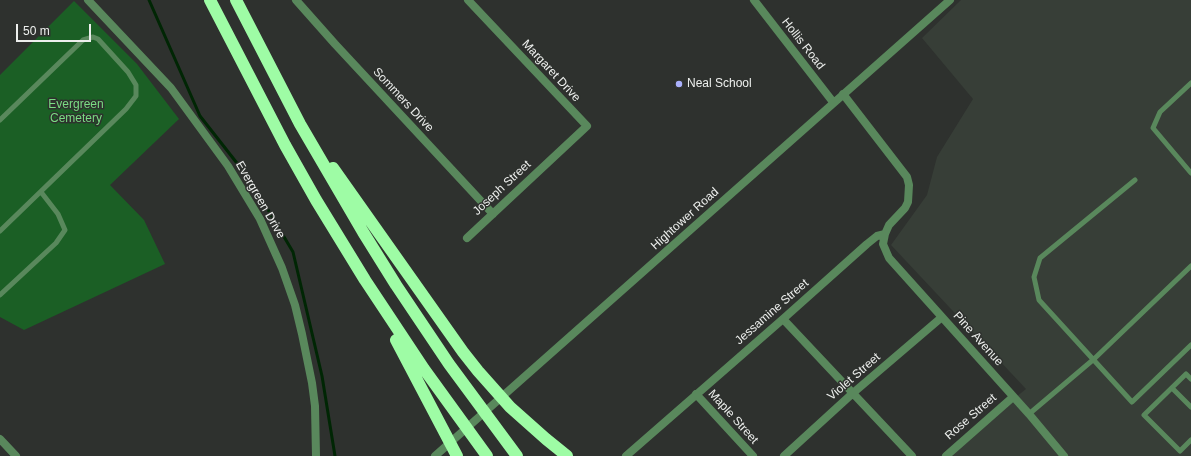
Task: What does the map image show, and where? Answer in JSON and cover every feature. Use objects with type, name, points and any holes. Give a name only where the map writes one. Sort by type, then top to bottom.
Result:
[{"type":"highway","points":[[210,0],[285,145],[316,200],[365,280],[424,369],[487,456]]},
{"type":"highway","points":[[236,0],[300,124],[396,285],[449,364],[517,456]]},
{"type":"highway","points":[[300,124],[342,180],[462,352],[510,407],[546,439],[568,456]]},
{"type":"highway","points":[[365,280],[457,456]]},
{"type":"street","name":"Evergreen Drive","points":[[88,0],[172,88],[228,166],[260,219],[282,268],[295,305],[302,334],[314,398],[316,456]]},
{"type":"street","name":"Sommers Drive","points":[[296,0],[492,214]]},
{"type":"street","name":"Margaret Drive","points":[[468,0],[586,126],[554,156]]},
{"type":"street","name":"Hollis Road","points":[[754,0],[833,102]]},
{"type":"street","name":"Hightower Road","points":[[435,456],[950,0]]},
{"type":"street","name":"Jessamine Street","points":[[626,456],[867,244],[877,236],[884,234],[889,225],[905,208],[908,202],[909,185],[905,174],[843,94]]},
{"type":"street","name":"Joseph Street","points":[[467,238],[554,156]]},
{"type":"street","name":"Pine Avenue","points":[[884,234],[883,244],[889,258],[1013,397],[1030,414],[1064,456]]},
{"type":"street","name":"Violet Street","points":[[784,456],[853,393],[942,317]]},
{"type":"street","points":[[783,319],[912,456]]},
{"type":"street","name":"Maple Street","points":[[696,394],[753,456]]},
{"type":"street","name":"Rose Street","points":[[946,456],[1013,397]]},
{"type":"street","points":[[0,439],[16,456]]},
{"type":"lane","points":[[0,120],[83,40],[93,36],[98,39],[128,72],[136,85],[136,96],[126,109],[0,231]]},
{"type":"lane","points":[[1191,84],[1160,112],[1152,128],[1191,173]]},
{"type":"lane","points":[[1135,180],[1040,258],[1034,277],[1039,300],[1132,402],[1191,345]]},
{"type":"lane","points":[[0,294],[56,243],[65,230],[58,214],[41,192]]},
{"type":"lane","points":[[1030,414],[1094,359],[1191,266]]},
{"type":"lane","points":[[1191,379],[1186,374],[1144,415],[1180,451],[1191,440]]},
{"type":"lane","points":[[1172,388],[1184,397],[1191,407]]},
{"type":"shaded area","points":[[961,0],[1191,0],[1191,456],[942,456],[1026,389],[891,245],[927,195],[937,157],[973,99],[922,38]]},
{"type":"green space","name":"Evergreen Cemetery","points":[[74,1],[137,64],[179,119],[110,185],[144,220],[165,264],[24,330],[0,317],[0,75]]},
{"type":"waterway","points":[[149,0],[200,116],[251,181],[293,252],[322,376],[335,456]]},
{"type":"place","name":"Neal School","points":[[679,84]]}]
